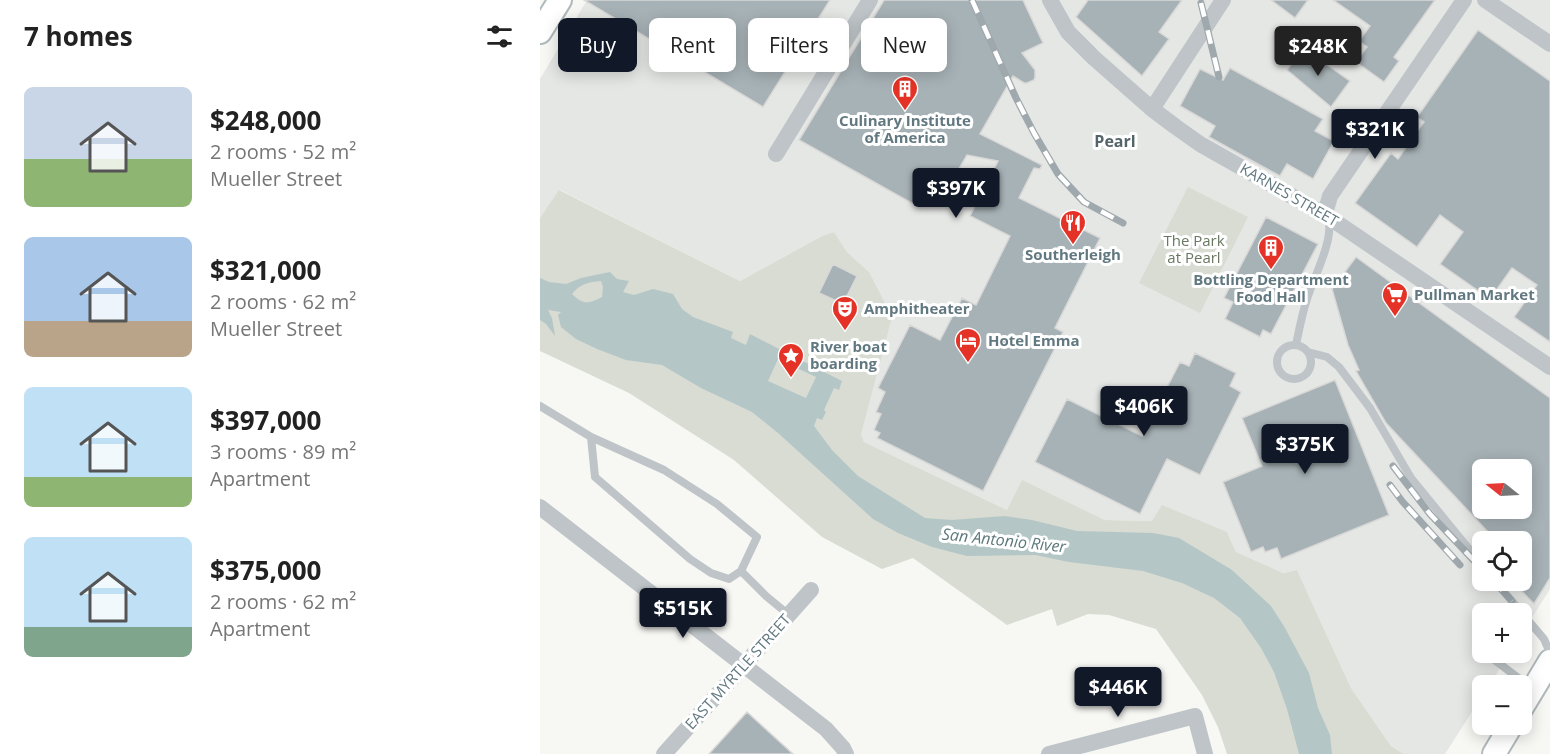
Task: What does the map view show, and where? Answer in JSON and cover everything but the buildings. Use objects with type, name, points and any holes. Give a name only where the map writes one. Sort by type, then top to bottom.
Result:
[{"type":"main road","points":[[540,32],[558,1]]},
{"type":"main road","points":[[1533,689],[1550,661]]},
{"type":"main road","points":[[1494,754],[1505,735]]},
{"type":"street","points":[[776,154],[870,0]]},
{"type":"street","name":"KARNES STREET","points":[[1050,0],[1068,32],[1152,109],[1200,144],[1327,216],[1550,367]]},
{"type":"street","points":[[1152,109],[1222,0]]},
{"type":"street","points":[[1327,216],[1326,210],[1330,196],[1464,0]]},
{"type":"street","points":[[1485,0],[1550,44]]},
{"type":"street","points":[[541,510],[826,729],[846,754]]},
{"type":"street","name":"EAST MYRTLE STREET","points":[[664,754],[811,590]]},
{"type":"street","points":[[1049,754],[1195,716],[1205,754]]},
{"type":"lane","points":[[1296,345],[1307,299],[1328,243],[1330,223],[1327,216]]},
{"type":"lane","points":[[1308,352],[1311,364],[1305,376],[1292,379],[1281,373],[1277,360],[1279,354],[1284,349],[1296,345],[1308,352],[1327,357],[1339,367],[1370,408],[1411,478],[1472,553]]},
{"type":"lane","points":[[540,406],[591,437],[664,470],[717,504],[757,537],[741,571],[729,579],[711,573],[690,559],[594,477],[591,437]]},
{"type":"lane","points":[[741,571],[789,615]]},
{"type":"lane","points":[[1503,591],[1544,639],[1550,653]]},
{"type":"lane","points":[[1498,663],[1533,689]]},
{"type":"shaded area","points":[[587,0],[1550,0],[1550,589],[1532,618],[1532,603],[1472,603],[1472,663],[1503,663],[1496,675],[1472,675],[1472,712],[1445,754],[1404,754],[1391,746],[1351,688],[1297,570],[1283,573],[1236,552],[1227,532],[1152,521],[1105,520],[1038,488],[1007,510],[864,442],[861,434],[869,272],[847,252],[834,232],[822,236],[740,281],[560,190],[540,218],[540,79],[558,49],[558,72],[637,72],[637,18],[576,18]]},
{"type":"green space","name":"The Park at Pearl","points":[[1188,187],[1248,217],[1200,313],[1139,283]]},
{"type":"green space","points":[[559,190],[740,281],[822,236],[834,232],[847,252],[869,272],[892,317],[861,434],[864,442],[1007,510],[1022,480],[1105,520],[1152,521],[1162,505],[1227,532],[1236,552],[1283,573],[1297,570],[1351,688],[1391,746],[1404,754],[1227,754],[1218,727],[1202,695],[1156,629],[1109,615],[1088,614],[1057,626],[1052,609],[1007,625],[913,558],[882,569],[822,537],[734,460],[629,393],[540,351],[540,218]]},
{"type":"water","name":"San Antonio River","points":[[610,272],[617,279],[629,281],[623,292],[634,295],[653,289],[673,294],[682,309],[693,317],[733,332],[731,338],[746,345],[750,334],[842,381],[839,390],[834,388],[822,420],[817,418],[814,426],[832,450],[858,476],[925,518],[952,520],[1005,516],[1077,531],[1153,533],[1179,538],[1232,570],[1271,606],[1285,628],[1309,673],[1318,708],[1330,735],[1332,754],[1299,754],[1274,672],[1261,648],[1240,618],[1214,598],[1182,583],[1143,571],[1069,562],[1035,555],[967,556],[932,547],[898,533],[873,519],[752,412],[701,388],[662,365],[626,360],[576,339],[561,327],[558,315],[561,312],[548,310],[555,336],[540,320],[540,278],[549,282],[566,284],[581,278]],"holes":[[[601,281],[602,297],[583,302],[572,294],[585,284]],[[778,359],[816,377],[806,398],[768,381]]]},
{"type":"railway","points":[[972,0],[1016,98],[1058,174],[1084,202],[1123,223]]},
{"type":"railway","points":[[1201,3],[1219,77]]},
{"type":"railway","points":[[1393,466],[1430,514],[1472,558]]},
{"type":"railway","points":[[1390,485],[1460,565]]},
{"type":"railway","points":[[1503,591],[1512,601]]},
{"type":"place","name":"Culinary Institute of America","points":[[905,112]]},
{"type":"place","name":"Southerleigh","points":[[1073,246]]},
{"type":"place","name":"Bottling Department Food Hall","points":[[1271,271]]},
{"type":"place","name":"Pullman Market","points":[[1395,318]]},
{"type":"place","name":"Amphitheater","points":[[845,332]]},
{"type":"place","name":"Hotel Emma","points":[[968,364]]},
{"type":"place","name":"River boat boarding","points":[[791,379]]},
{"type":"district","name":"Pearl","points":[[1115,141]]}]
